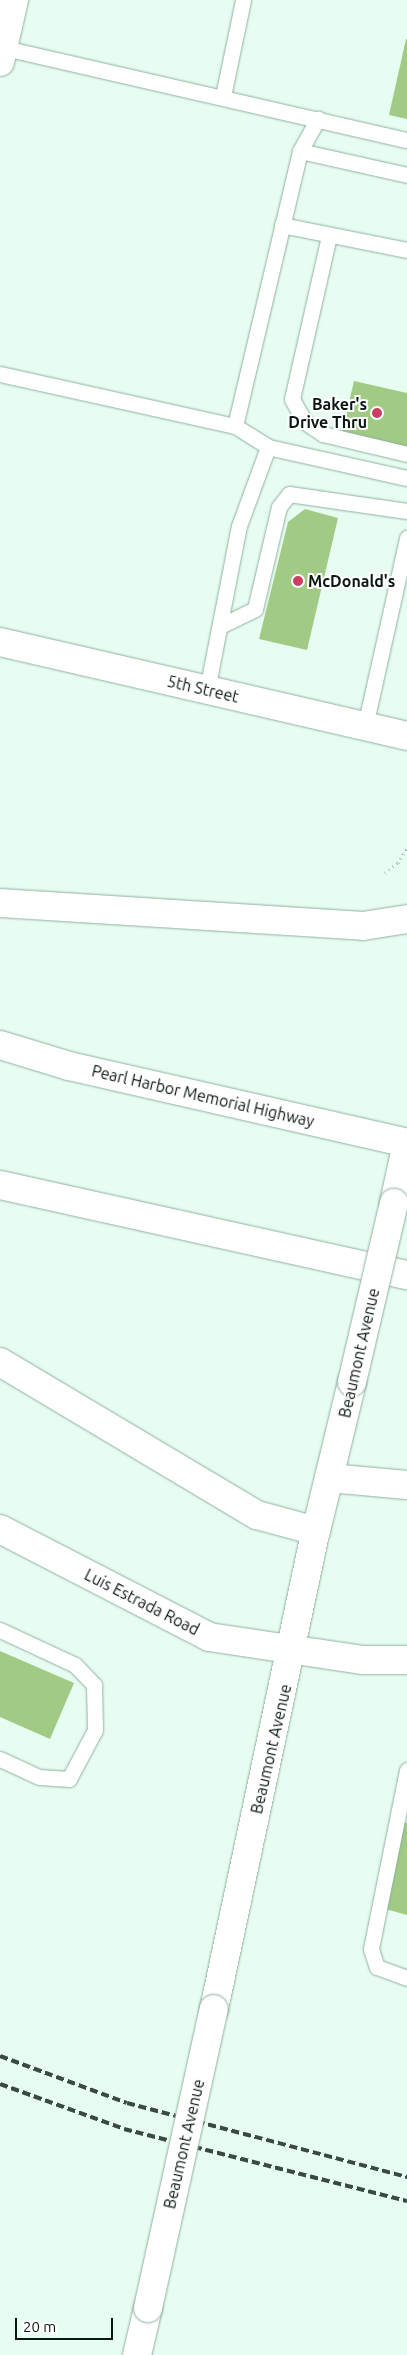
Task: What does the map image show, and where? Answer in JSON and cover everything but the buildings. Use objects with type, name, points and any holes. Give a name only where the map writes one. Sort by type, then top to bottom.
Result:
[{"type":"main road","points":[[1,52],[14,0]]},
{"type":"main road","name":"5th Street","points":[[0,642],[407,736]]},
{"type":"main road","points":[[0,903],[363,926],[407,919]]},
{"type":"main road","name":"Pearl Harbor Memorial Highway","points":[[0,1045],[69,1066],[407,1143]]},
{"type":"main road","name":"Beaumont Avenue","points":[[137,2355],[292,1651],[316,1531],[407,1143]]},
{"type":"main road","points":[[0,1185],[407,1275]]},
{"type":"main road","points":[[0,1362],[257,1515],[316,1531]]},
{"type":"main road","points":[[329,1478],[407,1485]]},
{"type":"main road","name":"Luis Estrada Road","points":[[0,1529],[209,1637],[368,1661],[407,1660]]},
{"type":"lane","points":[[224,96],[243,0]]},
{"type":"lane","points":[[1,52],[224,96],[407,140]]},
{"type":"lane","points":[[235,426],[300,151],[318,119]]},
{"type":"lane","points":[[300,151],[407,175]]},
{"type":"lane","points":[[282,225],[329,236],[407,250]]},
{"type":"lane","points":[[329,236],[292,399],[304,422],[324,434],[407,454]]},
{"type":"lane","points":[[0,374],[235,426],[268,447],[407,478]]},
{"type":"lane","points":[[207,690],[239,526],[268,447]]},
{"type":"lane","points":[[220,626],[255,609],[279,507],[289,494],[407,512]]},
{"type":"lane","points":[[365,726],[407,538]]},
{"type":"lane","points":[[0,1630],[75,1665],[94,1685],[95,1730],[69,1778],[40,1777],[0,1759]]},
{"type":"lane","points":[[400,1977],[377,1967],[370,1949],[407,1770]]},
{"type":"path","points":[[385,873],[407,848]]},
{"type":"railway","points":[[0,2056],[127,2103],[407,2177]]},
{"type":"railway","points":[[0,2084],[124,2129],[407,2201]]},
{"type":"place","name":"Baker's Drive Thru","points":[[377,413]]},
{"type":"place","name":"McDonald's","points":[[298,581]]}]
